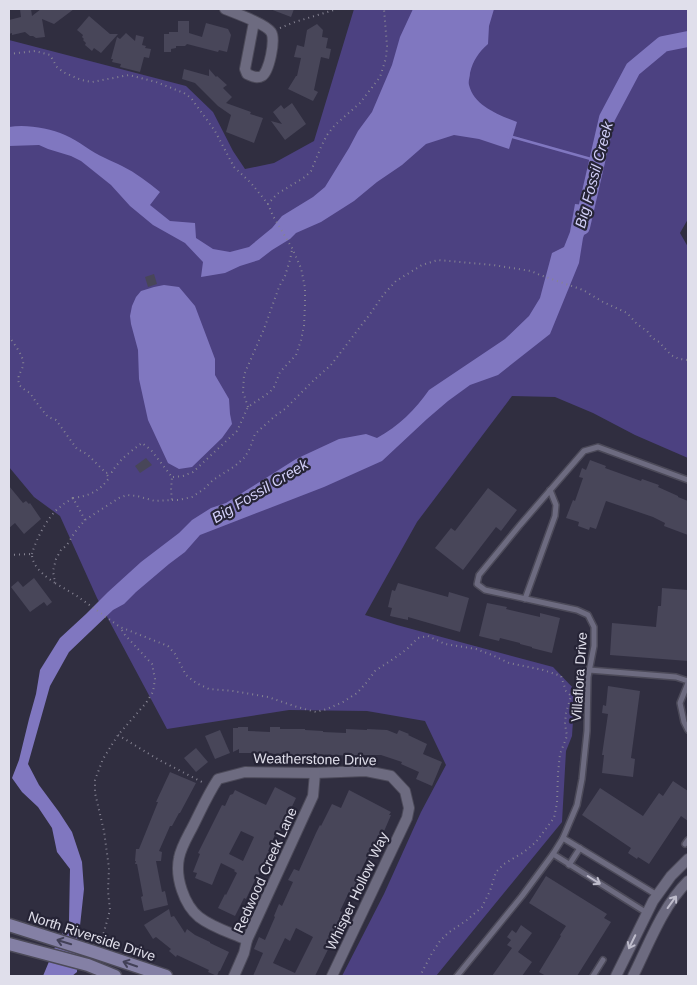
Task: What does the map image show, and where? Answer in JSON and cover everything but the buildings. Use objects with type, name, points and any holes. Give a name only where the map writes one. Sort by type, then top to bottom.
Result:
[{"type":"main road","name":"North Riverside Drive","points":[[9,925],[34,933],[97,947],[166,976]]},
{"type":"main road","name":"North Riverside Drive","points":[[9,944],[88,965],[115,976]]},
{"type":"street","points":[[225,9],[264,26],[271,30],[273,37],[272,51],[266,72],[263,76],[256,78],[247,74],[245,69],[254,22]]},
{"type":"street","name":"Weatherstone Drive","points":[[212,788],[218,779],[245,772],[315,774],[366,771],[391,776],[404,791],[409,808],[407,818]]},
{"type":"street","name":"Redwood Creek Lane","points":[[234,976],[247,940],[313,796],[315,774]]},
{"type":"street","points":[[212,788],[179,857],[180,882],[188,906],[199,916],[213,925],[247,940]]},
{"type":"street","name":"Whisper Hollow Way","points":[[332,976],[407,818]]},
{"type":"street","points":[[616,976],[657,896],[671,876],[688,859]]},
{"type":"street","points":[[633,976],[666,909],[688,881]]},
{"type":"lane","name":"Villaflora Drive","points":[[457,976],[553,854],[563,838],[578,805],[587,731],[588,677],[594,646],[594,627],[588,615],[577,610],[484,590],[476,584],[479,575],[584,451],[598,447],[688,480]]},
{"type":"lane","points":[[525,599],[555,516],[556,505],[550,490]]},
{"type":"lane","points":[[589,670],[676,677],[688,682],[680,703],[684,722],[688,730]]},
{"type":"lane","points":[[563,838],[657,896]]},
{"type":"lane","points":[[569,864],[580,848]]},
{"type":"lane","points":[[553,854],[647,913]]},
{"type":"lane","points":[[593,976],[603,960]]},
{"type":"path","points":[[271,30],[337,9]]},
{"type":"path","points":[[268,204],[278,194],[311,171],[327,135],[335,125],[360,103],[380,77],[386,58],[387,46],[384,9]]},
{"type":"path","points":[[9,54],[35,51],[50,55],[57,67],[63,72],[81,80],[92,82],[129,76],[156,82],[192,98],[215,132],[234,167],[251,183],[268,204],[301,268],[306,304],[302,340],[296,355],[280,372],[270,392],[248,407],[237,431],[193,472],[183,476],[172,477]]},
{"type":"path","points":[[248,407],[243,392],[244,375],[264,329],[278,287],[285,276],[292,248]]},
{"type":"path","points":[[56,584],[53,571],[56,559],[85,520],[119,498],[127,495],[155,501],[192,497],[213,480],[235,466],[245,457],[255,434],[285,409],[331,365],[384,294],[396,281],[422,265],[438,260],[493,264],[531,270],[583,290],[627,313],[637,324],[648,331],[652,338],[659,342],[666,351],[679,359],[688,360]]},
{"type":"path","points":[[9,336],[22,358],[23,365],[18,377],[19,385],[30,393],[48,417],[56,420],[77,449],[87,454],[109,478],[105,485],[96,492],[74,498],[59,507],[34,545],[32,559],[48,578],[86,602],[120,627],[168,646],[175,654],[186,675],[196,683],[209,689],[268,697],[316,712],[343,702],[357,693],[375,671],[404,652],[418,638],[428,636],[445,644],[476,649],[509,663],[561,676],[566,691],[571,696],[566,713],[567,736],[560,754],[557,803],[554,818],[536,842],[504,864],[496,872],[482,907],[440,941],[420,976]]},
{"type":"path","points":[[106,473],[112,472],[116,466],[142,443],[151,450],[172,477],[172,500]]},
{"type":"path","points":[[74,498],[85,520]]},
{"type":"path","points":[[9,555],[32,554]]},
{"type":"path","points":[[97,947],[110,910],[108,891],[109,868],[104,831],[95,793],[95,780],[103,759],[118,735],[146,704],[153,692],[155,680],[152,664],[120,627]]},
{"type":"path","points":[[118,735],[212,788]]},
{"type":"shaded area","points":[[354,9],[688,9],[688,219],[680,233],[688,247],[688,458],[555,397],[512,396],[417,522],[365,615],[553,667],[575,690],[572,736],[566,751],[562,822],[436,976],[342,976],[384,894],[421,812],[446,765],[425,721],[367,711],[289,710],[167,729],[97,598],[60,516],[34,497],[9,467],[9,40],[186,86],[213,112],[233,151],[245,169],[274,163],[314,141]]},
{"type":"water","points":[[413,9],[494,9],[489,26],[488,44],[479,53],[471,68],[469,84],[476,99],[488,109],[517,122],[509,149],[479,139],[454,135],[426,144],[402,165],[354,201],[321,222],[296,233],[259,260],[225,273],[201,277],[203,262],[185,243],[153,225],[130,206],[111,185],[81,161],[39,145],[9,146],[9,127],[37,127],[65,135],[100,156],[127,169],[151,185],[160,192],[150,205],[170,221],[195,223],[196,238],[213,249],[230,252],[249,247],[272,228],[282,216],[313,197],[325,187],[358,131],[372,112],[392,65],[400,37]]},
{"type":"water","points":[[575,204],[594,206],[583,238],[579,263],[550,334],[498,375],[470,385],[448,401],[382,461],[324,487],[200,535],[185,552],[124,604],[113,610],[69,652],[50,686],[28,764],[39,785],[72,832],[82,862],[84,889],[77,972],[72,976],[43,976],[55,947],[69,921],[70,869],[57,852],[52,828],[38,807],[22,792],[12,778],[19,760],[36,694],[40,670],[60,638],[141,562],[179,533],[192,520],[211,508],[226,503],[296,459],[339,439],[366,434],[377,438],[406,417],[429,390],[505,339],[529,316],[540,298],[552,253],[564,247],[570,232]]},
{"type":"water","points":[[164,285],[179,287],[195,306],[215,359],[215,375],[229,399],[232,424],[222,438],[192,467],[179,469],[168,463],[148,420],[139,379],[138,350],[130,316],[132,306],[141,291]]},
{"type":"waterway","name":"Big Fossil Creek","points":[[582,227],[607,118],[633,69],[663,44],[688,39]]},
{"type":"waterway","points":[[509,136],[598,161]]}]
